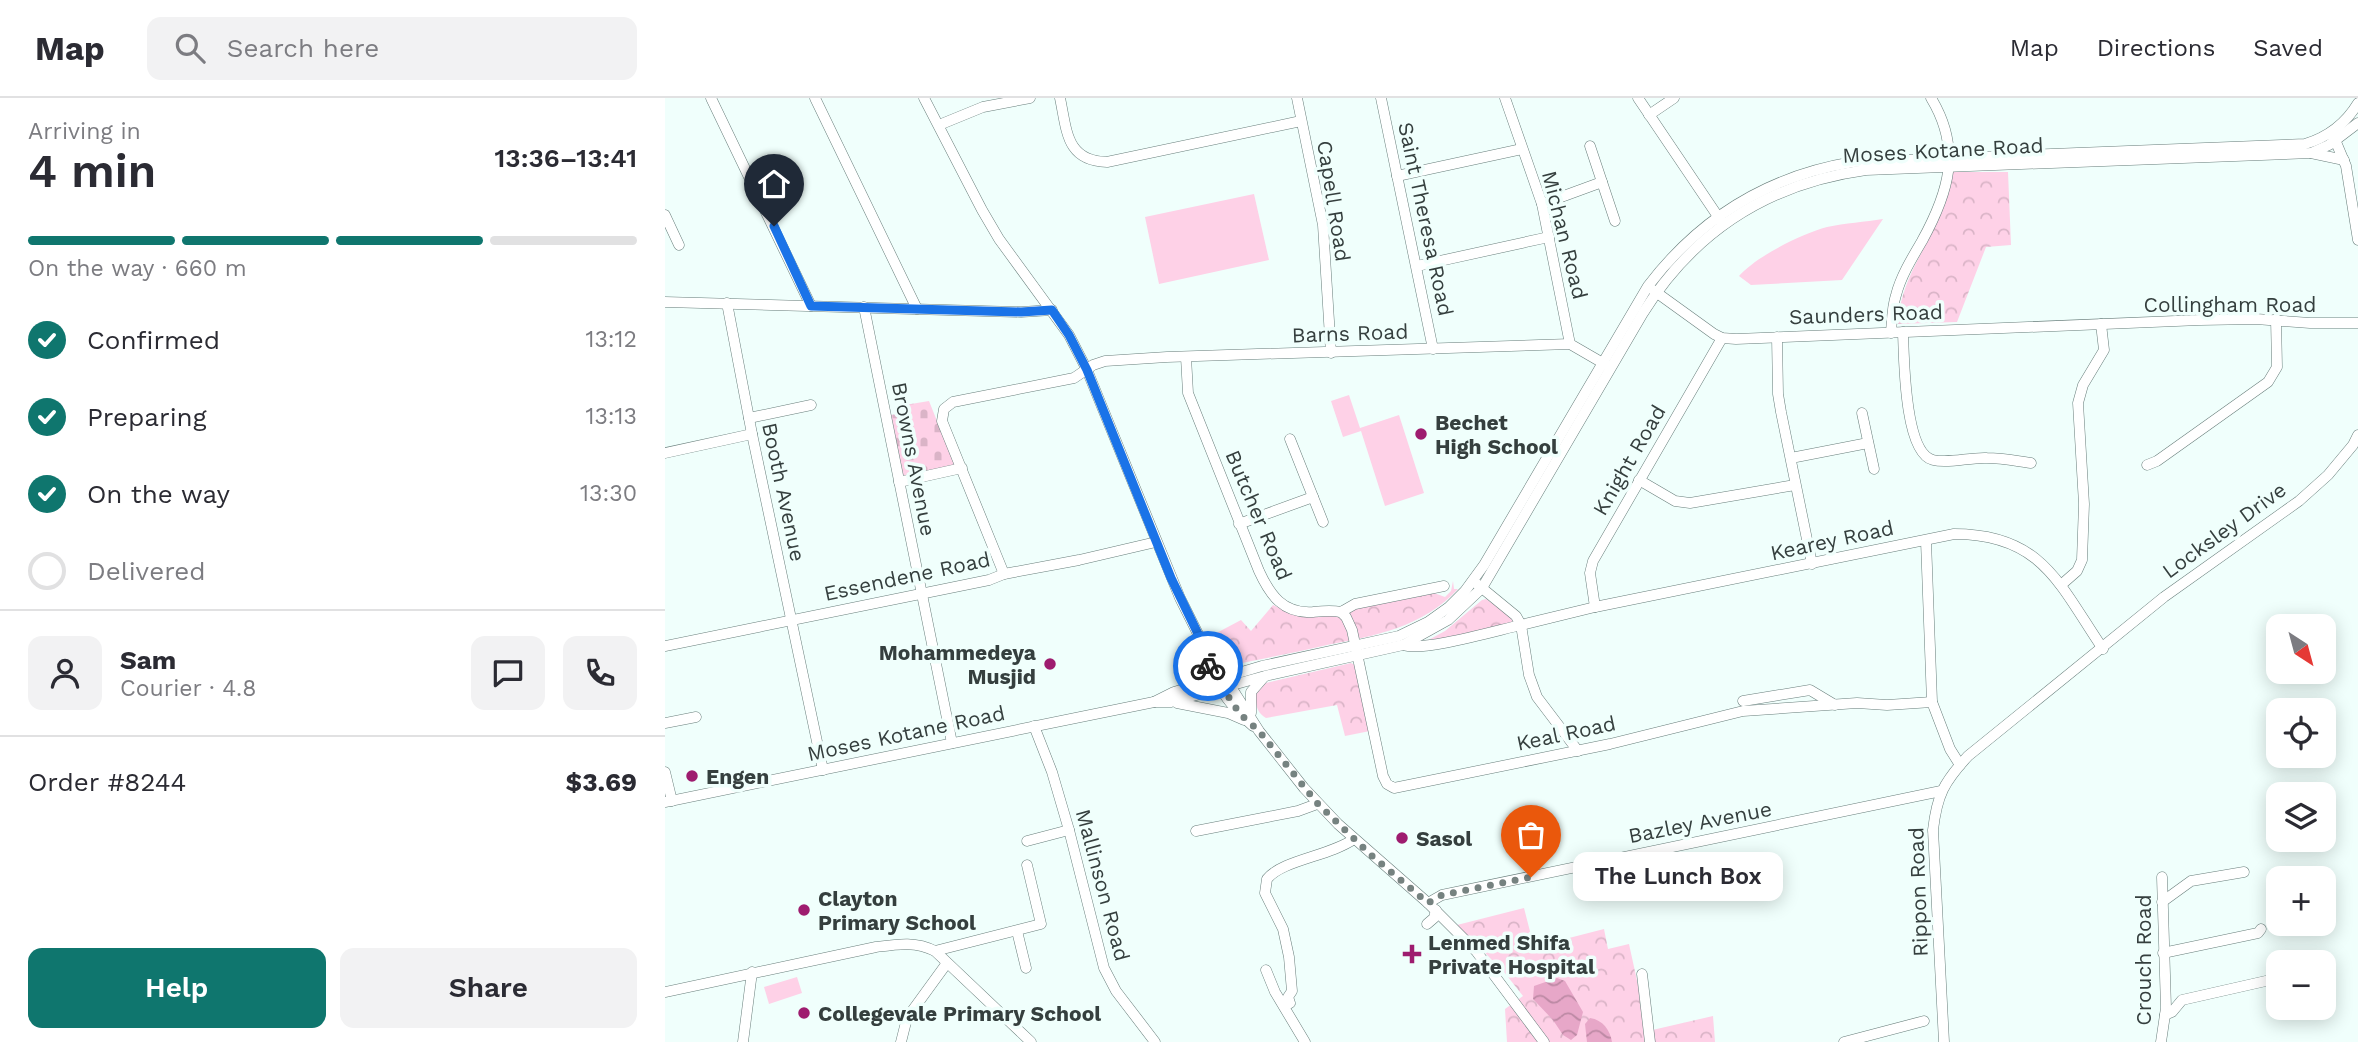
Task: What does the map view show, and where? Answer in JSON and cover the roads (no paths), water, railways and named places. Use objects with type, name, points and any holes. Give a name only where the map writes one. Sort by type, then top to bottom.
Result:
[{"type":"street","points":[[711,98],[811,306]]},
{"type":"street","points":[[815,98],[917,309]]},
{"type":"street","points":[[925,98],[999,239],[1069,335],[1087,370],[1178,594],[1224,683]]},
{"type":"street","points":[[939,125],[983,107],[1030,98]]},
{"type":"street","points":[[1060,98],[1072,146],[1087,160],[1096,162],[1107,162],[1301,121]]},
{"type":"street","name":"Capell Road","points":[[1297,98],[1323,225],[1331,353]]},
{"type":"street","name":"Saint Theresa Road","points":[[1381,98],[1433,349]]},
{"type":"street","name":"Michan Road","points":[[1505,98],[1542,204],[1570,344]]},
{"type":"street","points":[[1638,98],[1720,220]]},
{"type":"street","points":[[1649,115],[1674,98]]},
{"type":"street","points":[[1931,98],[1947,134],[1949,162],[1947,184],[1935,216],[1896,293],[1897,332],[1910,416],[1921,453],[1929,459],[1937,461],[1986,458],[2031,463]]},
{"type":"street","points":[[2334,136],[2358,103]]},
{"type":"street","points":[[2344,121],[2357,126]]},
{"type":"street","points":[[2334,136],[2357,126]]},
{"type":"street","points":[[2334,136],[2344,160],[2358,240]]},
{"type":"street","name":"Moses Kotane Road","points":[[2149,155],[2305,144],[2334,136]]},
{"type":"street","name":"Moses Kotane Road","points":[[668,802],[1154,702],[1171,702],[1224,683],[1357,651],[1403,645],[1428,634],[1469,602],[1477,584],[1652,289],[1685,243],[1752,194],[1811,170],[1853,162],[2311,153],[2334,136]]},
{"type":"street","points":[[1590,146],[1615,221]]},
{"type":"street","points":[[1397,176],[1522,149]]},
{"type":"street","points":[[2311,153],[2344,160]]},
{"type":"street","points":[[1542,204],[1602,182]]},
{"type":"street","points":[[665,215],[679,245]]},
{"type":"street","points":[[1417,266],[1549,237]]},
{"type":"street","points":[[1652,289],[1722,338]]},
{"type":"street","points":[[665,302],[1021,312],[1052,310]]},
{"type":"street","name":"Booth Avenue","points":[[727,303],[790,621],[823,769]]},
{"type":"street","name":"Browns Avenue","points":[[864,307],[881,414],[899,482],[952,743]]},
{"type":"street","points":[[2147,465],[2157,461],[2268,382],[2277,367],[2276,319]]},
{"type":"street","name":"Collingham Road","points":[[2101,324],[2276,319],[2310,323],[2358,323]]},
{"type":"street","points":[[2061,585],[2079,567],[2082,560],[2084,504],[2078,403],[2083,384],[2104,350],[2101,324]]},
{"type":"street","name":"Saunders Road","points":[[1722,338],[2101,324]]},
{"type":"street","points":[[1777,337],[1779,394],[1812,564]]},
{"type":"street","name":"Knight Road","points":[[1595,607],[1590,579],[1593,561],[1722,338]]},
{"type":"street","points":[[1570,344],[1607,365]]},
{"type":"street","name":"Barns Road","points":[[961,468],[942,421],[941,414],[948,404],[1074,378],[1105,361],[1570,344]]},
{"type":"street","name":"Butcher Road","points":[[1186,357],[1188,393],[1268,591],[1279,602],[1300,611],[1341,612],[1355,604],[1444,586]]},
{"type":"street","points":[[749,418],[811,405]]},
{"type":"street","points":[[1863,413],[1874,469]]},
{"type":"street","points":[[665,453],[752,434]]},
{"type":"street","name":"Locksley Drive","points":[[2103,649],[2164,597],[2298,501],[2328,475],[2358,435]]},
{"type":"street","points":[[1290,439],[1324,522]]},
{"type":"street","points":[[1791,458],[1868,443]]},
{"type":"street","points":[[899,482],[961,468],[1004,574]]},
{"type":"street","points":[[1639,480],[1675,501],[1690,503],[1795,485]]},
{"type":"street","points":[[1239,524],[1313,496]]},
{"type":"street","name":"Kearey Road","points":[[1403,645],[1430,645],[1595,607],[1954,534],[1978,534],[2003,539],[2033,555],[2061,585],[2103,649]]},
{"type":"street","name":"Essendene Road","points":[[665,646],[989,580],[1004,574],[1079,560],[1156,541]]},
{"type":"street","points":[[1926,541],[1933,702],[1949,749],[1960,765]]},
{"type":"street","points":[[1477,584],[1516,616],[1521,625],[1537,697],[1578,751]]},
{"type":"street","name":"Moses Kotane Road","points":[[1154,702],[1168,694],[1192,687],[1265,676],[1357,651],[1399,636],[1428,622],[1477,584]]},
{"type":"street","name":"Keal Road","points":[[1341,612],[1350,625],[1357,651],[1383,776],[1394,788],[1578,751],[1744,711],[1933,702]]},
{"type":"street","points":[[1192,687],[1199,678],[1204,656],[1201,640]]},
{"type":"street","name":"Rippon Road","points":[[1944,1042],[1933,830],[1936,804],[1941,791],[1960,765],[1986,741],[2103,649]]},
{"type":"street","points":[[1204,656],[1259,731],[1318,804],[1432,907],[1476,951],[1544,1042]]},
{"type":"street","points":[[1250,719],[1251,692],[1265,676]]},
{"type":"street","points":[[1743,701],[1810,690],[1836,705]]},
{"type":"street","points":[[1171,702],[1250,719]]},
{"type":"street","points":[[665,723],[696,717]]},
{"type":"street","name":"Mallinson Road","points":[[1034,726],[1052,772],[1069,830],[1104,968],[1116,991],[1155,1042]]},
{"type":"street","points":[[665,772],[668,802]]},
{"type":"street","name":"Bazley Avenue","points":[[1432,907],[1442,895],[1941,791]]},
{"type":"street","points":[[1196,831],[1298,811],[1318,804]]},
{"type":"street","points":[[1027,841],[1069,830]]},
{"type":"street","points":[[1285,1006],[1290,1003],[1288,997],[1292,991],[1289,957],[1283,929],[1265,893],[1267,879],[1281,867],[1332,852],[1354,839]]},
{"type":"street","points":[[935,951],[1017,931],[1042,922],[1027,864]]},
{"type":"street","points":[[2162,902],[2192,881],[2244,872]]},
{"type":"street","name":"Crouch Road","points":[[2161,1042],[2165,1015],[2162,877]]},
{"type":"street","points":[[1427,924],[1434,918],[1432,907]]},
{"type":"street","points":[[2163,953],[2258,933],[2262,929]]},
{"type":"street","points":[[1017,931],[1026,968]]},
{"type":"street","points":[[665,992],[899,943],[922,944],[935,951],[1031,1042]]},
{"type":"street","points":[[901,1042],[907,1018],[947,963]]},
{"type":"street","points":[[1266,970],[1275,992],[1305,1042]]},
{"type":"street","points":[[743,1042],[752,972]]},
{"type":"street","points":[[1642,974],[1650,1042]]},
{"type":"street","points":[[2165,1015],[2172,1012],[2182,1000],[2266,981]]},
{"type":"street","points":[[1844,1042],[1924,1021]]},
{"type":"water","points":[[1557,978],[1565,981],[1583,1012],[1577,1035],[1571,1040],[1563,1035],[1533,999],[1534,986]]},
{"type":"water","points":[[1590,1018],[1605,1026],[1612,1042],[1587,1042],[1585,1024]]},
{"type":"place","name":"Bechet High School","points":[[1421,434]]},
{"type":"place","name":"Mohammedeya Musjid","points":[[1050,664]]},
{"type":"place","name":"Engen","points":[[692,776]]},
{"type":"place","name":"Sasol","points":[[1402,838]]},
{"type":"place","name":"The Lunch Box","points":[[1531,877]]},
{"type":"place","name":"Clayton Primary School","points":[[804,910]]},
{"type":"place","name":"Lenmed Shifa Private Hospital","points":[[1412,954]]},
{"type":"place","name":"Collegevale Primary School","points":[[804,1013]]}]
